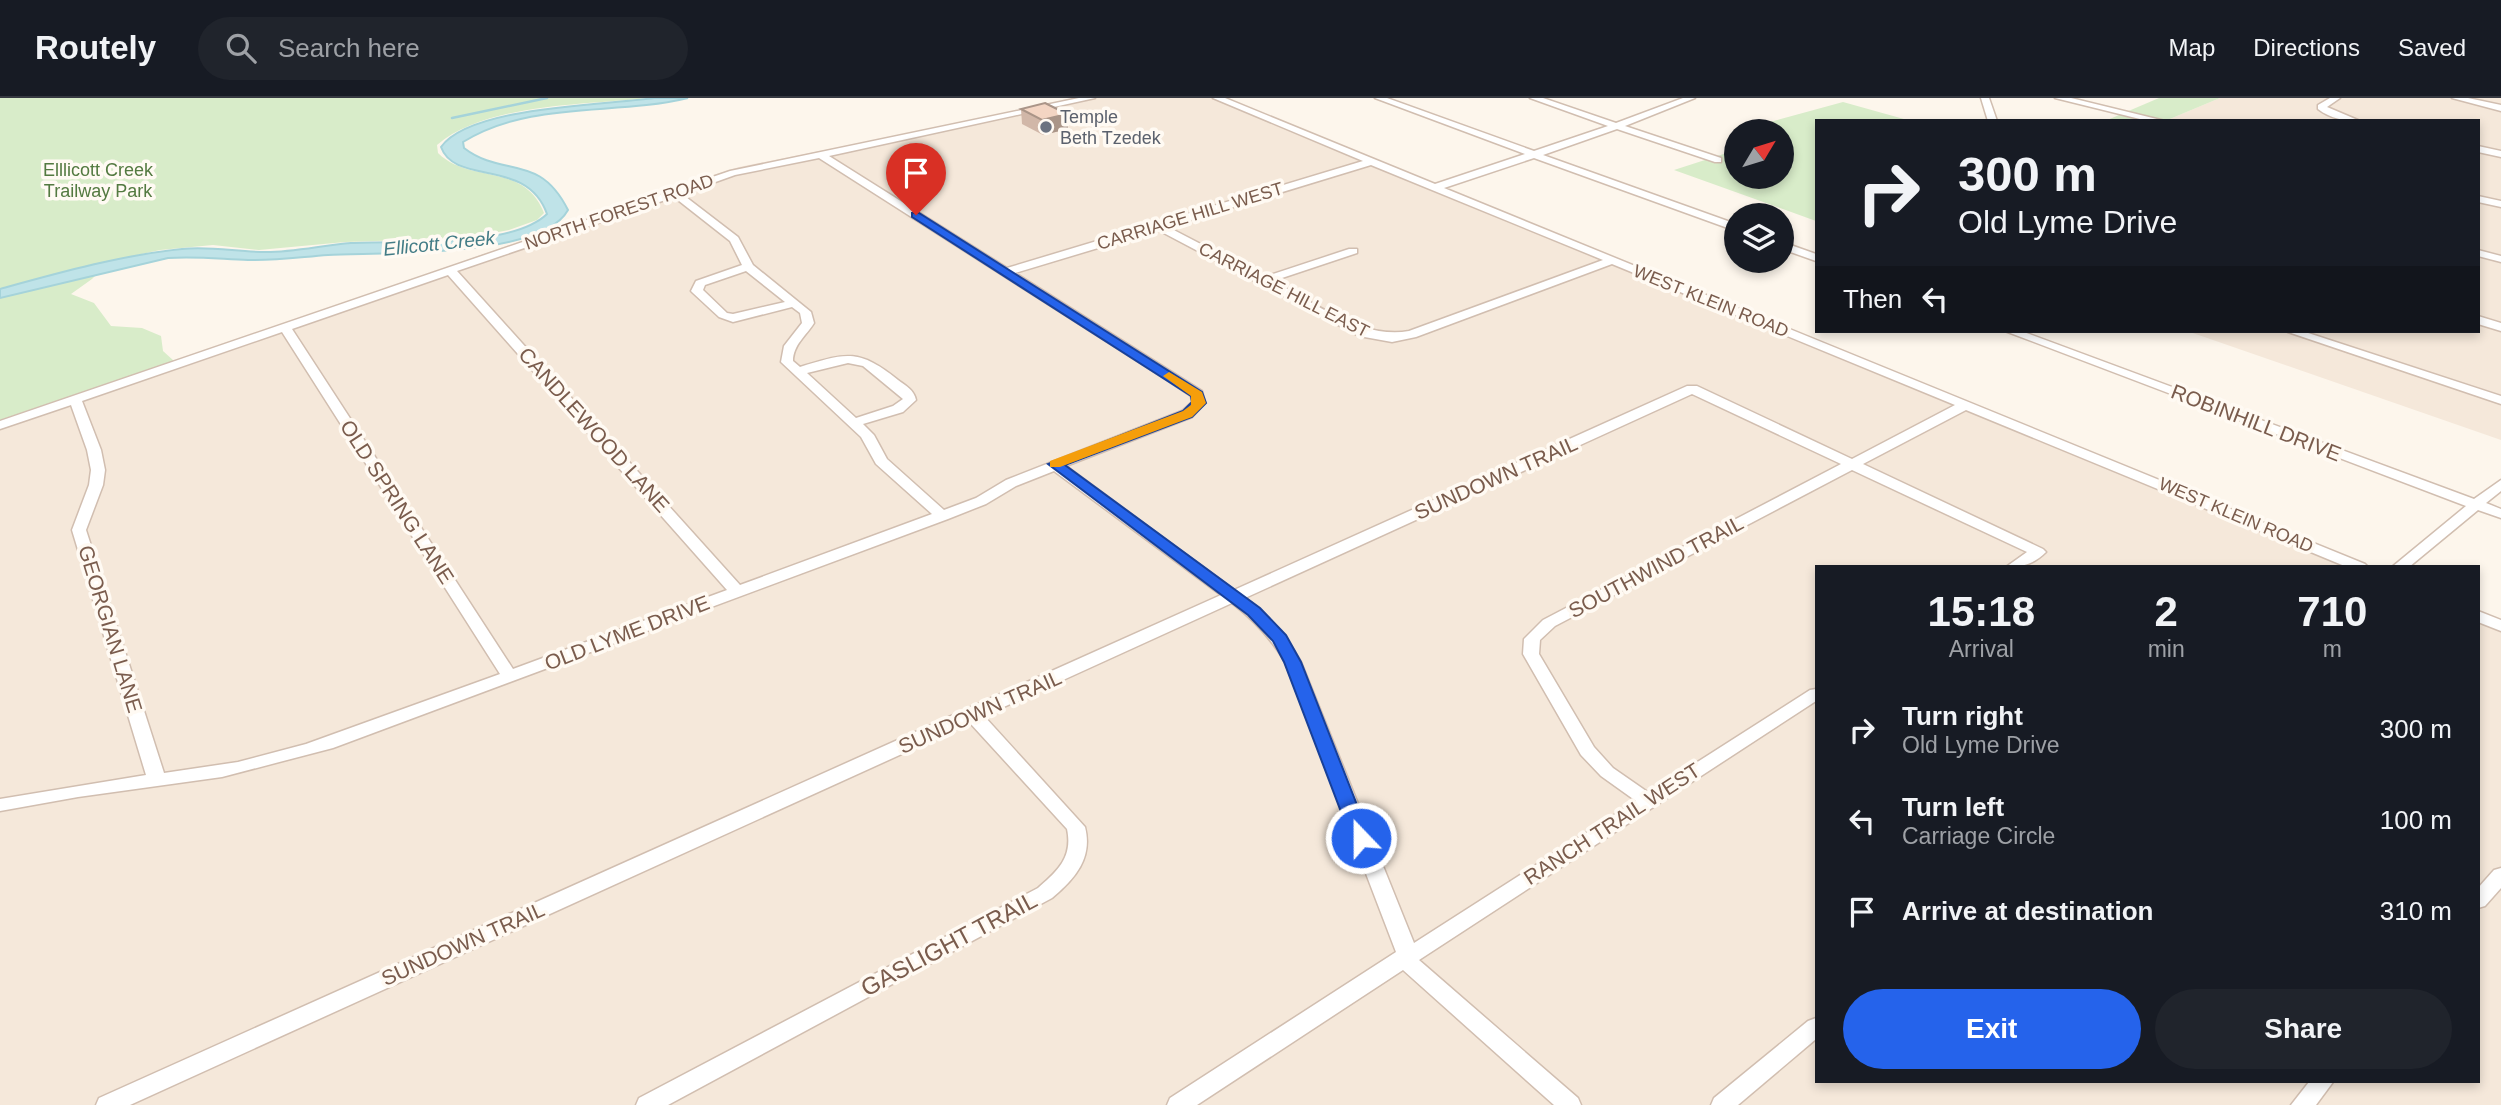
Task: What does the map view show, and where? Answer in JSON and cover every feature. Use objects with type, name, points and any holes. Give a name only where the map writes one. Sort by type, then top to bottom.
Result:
[{"type":"street","name":"NORTH FOREST ROAD","points":[[0,425],[733,173],[1091,98]]},
{"type":"street","name":"WEST KLEIN ROAD","points":[[1217,98],[2355,565]]},
{"type":"street","points":[[1379,98],[1724,224]]},
{"type":"street","points":[[1534,98],[1718,160]]},
{"type":"street","points":[[1436,187],[1535,155],[1690,98]]},
{"type":"street","points":[[1985,98],[1992,119]]},
{"type":"street","points":[[2059,98],[2152,119]]},
{"type":"street","points":[[2336,98],[2320,107],[2329,113],[2349,119]]},
{"type":"street","points":[[2456,98],[2501,108]]},
{"type":"street","points":[[2480,149],[2501,154]]},
{"type":"street","points":[[820,154],[1006,272]]},
{"type":"street","name":"CARRIAGE HILL WEST","points":[[1006,272],[1374,161]]},
{"type":"street","points":[[674,193],[734,239],[748,267],[808,317],[806,327],[786,354],[787,362],[867,435],[881,461],[943,516]]},
{"type":"street","points":[[2480,199],[2501,204]]},
{"type":"street","name":"CARRIAGE HILL EAST","points":[[1157,225],[1363,333],[1392,338],[1412,334],[1613,260]]},
{"type":"street","points":[[1794,250],[1815,258]]},
{"type":"street","points":[[1262,281],[1353,251]]},
{"type":"street","points":[[2480,254],[2501,259]]},
{"type":"street","points":[[748,267],[700,283],[697,291],[723,315],[733,318],[793,303]]},
{"type":"street","name":"CANDLEWOOD LANE","points":[[450,270],[737,591]]},
{"type":"street","name":"OLD LYME DRIVE","points":[[0,805],[61,793],[206,773],[286,757],[943,516],[981,501],[1011,483],[1055,464],[1187,414],[1199,403],[1199,398],[1176,381],[1006,272]]},
{"type":"street","points":[[2480,321],[2501,327]]},
{"type":"street","name":"OLD SPRING LANE","points":[[285,327],[510,677]]},
{"type":"street","name":"ROBINHILL DRIVE","points":[[2016,333],[2501,514]]},
{"type":"street","points":[[2297,333],[2501,400]]},
{"type":"street","points":[[797,372],[840,359],[861,359],[909,396],[910,400],[898,409],[854,423]]},
{"type":"street","name":"SUNDOWN TRAIL","points":[[107,1105],[1692,389],[1850,464]]},
{"type":"street","name":"GEORGIAN LANE","points":[[75,399],[98,467],[95,488],[81,518],[79,530],[157,780]]},
{"type":"street","name":"SOUTHWIND TRAIL","points":[[1648,801],[1607,772],[1587,751],[1531,654],[1532,639],[1549,623],[1967,404]]},
{"type":"street","points":[[1055,464],[1234,596],[1269,625],[1293,662],[1406,957],[1570,1105]]},
{"type":"street","points":[[1850,464],[2038,552],[2017,565]]},
{"type":"street","points":[[2402,565],[2501,484]]},
{"type":"street","points":[[2480,617],[2501,626]]},
{"type":"street","name":"RANCH TRAIL WEST","points":[[1178,1105],[1815,695]]},
{"type":"street","name":"GASLIGHT TRAIL","points":[[647,1105],[1045,893],[1072,867],[1079,853],[1080,840],[1076,827],[973,715]]},
{"type":"street","points":[[2480,899],[2501,875]]},
{"type":"street","points":[[1722,1105],[1815,1028]]},
{"type":"street","points":[[2302,1105],[2321,1083]]},
{"type":"shaded area","points":[[1088,98],[1215,98],[2339,565],[1815,565],[1815,1083],[2480,1083],[2480,624],[2501,632],[2501,1105],[0,1105],[0,425],[642,198],[739,167]]},
{"type":"shaded area","points":[[2220,98],[2501,98],[2501,440],[2193,333],[2480,333],[2480,119],[2170,119]]},
{"type":"green space","name":"Elllicott Creek Trailway Park","points":[[0,98],[648,98],[538,108],[509,114],[458,131],[437,145],[438,153],[451,162],[510,180],[523,186],[535,197],[544,213],[537,220],[509,230],[467,238],[345,242],[259,250],[213,245],[160,250],[110,261],[92,279],[71,294],[94,303],[111,326],[142,328],[161,336],[163,351],[174,361],[0,420]]},
{"type":"green space","points":[[2159,98],[2220,98],[2170,119],[2110,119]]},
{"type":"green space","points":[[1843,102],[1904,119],[1815,119],[1815,221],[1794,213],[1794,203],[1766,203],[1727,189],[1794,189],[1794,119],[1781,119]]},
{"type":"green space","points":[[1724,154],[1724,188],[1674,170]]},
{"type":"water","name":"Ellicott Creek","points":[[654,98],[688,98],[632,107],[545,114],[489,129],[463,142],[464,148],[478,157],[533,173],[557,192],[568,210],[552,226],[526,237],[457,250],[258,260],[168,258],[0,298],[0,289],[90,265],[182,249],[277,252],[351,243],[426,242],[482,238],[508,233],[530,225],[547,214],[537,196],[524,185],[508,178],[461,166],[449,159],[441,147],[457,133],[508,115]]},
{"type":"building","points":[[1045,103],[1067,114],[1042,120],[1021,109]]},
{"type":"waterway","points":[[452,118],[547,98]]},
{"type":"slow traffic","points":[[1055,464],[1187,414],[1195,408],[1199,403],[1197,394],[1169,376]]},
{"type":"place","name":"Temple Beth Tzedek","points":[[1046,127]]},
{"type":"route","points":[[916,215],[1197,394],[1199,403],[1187,414],[1055,464],[1269,625],[1293,662],[1361,838]]}]
